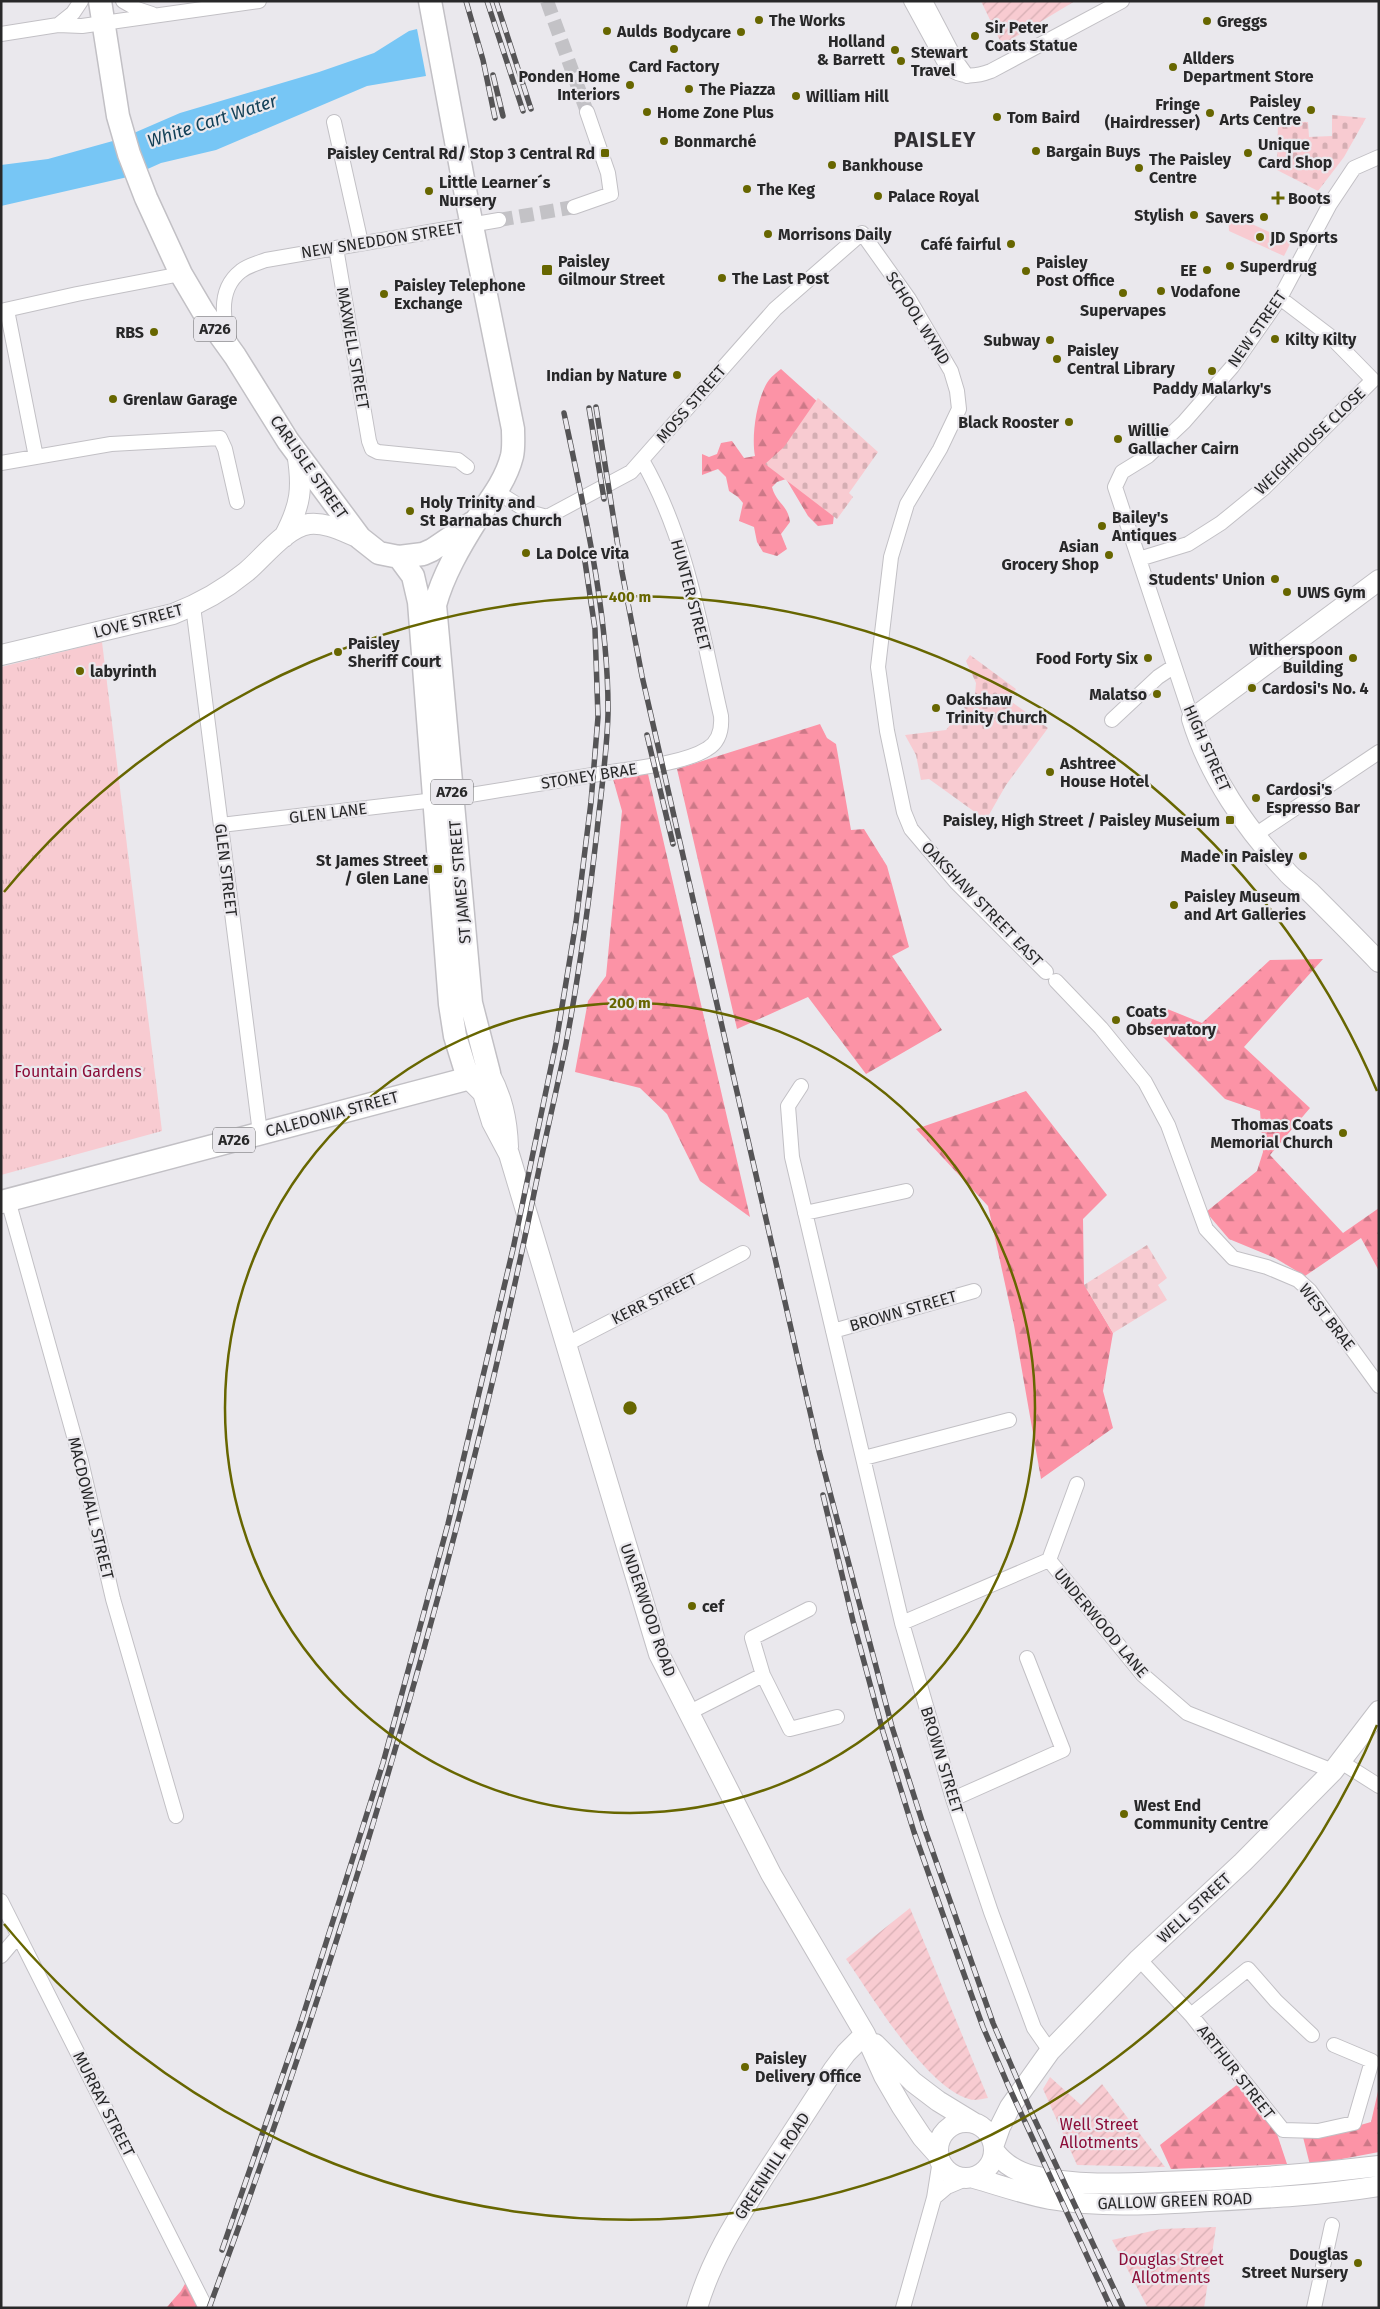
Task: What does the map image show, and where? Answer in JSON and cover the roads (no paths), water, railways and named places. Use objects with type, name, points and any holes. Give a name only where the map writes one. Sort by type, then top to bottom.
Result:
[{"type":"main road","name":"A726","points":[[399,557],[423,554],[432,550],[477,520],[497,492],[507,472],[513,453],[513,429],[472,225],[432,10]]},
{"type":"main road","name":"CARLISLE STREET","points":[[101,12],[118,116],[129,154],[146,198],[181,274],[204,313],[235,356],[297,452],[360,538],[378,553],[399,557]]},
{"type":"main road","name":"LOVE STREET","points":[[284,537],[296,515],[301,490],[302,479],[297,452]]},
{"type":"main road","name":"ST JAMES' STREET","points":[[468,1078],[455,1036],[450,1004],[444,799],[435,606],[443,580],[477,520]]},
{"type":"main road","name":"LOVE STREET","points":[[1,655],[173,614],[193,606],[246,572],[284,537],[306,524],[324,524],[360,538]]},
{"type":"main road","name":"ST JAMES' STREET","points":[[399,557],[413,576],[418,592],[471,1003],[489,1072]]},
{"type":"main road","points":[[1192,719],[1379,580]]},
{"type":"main road","name":"HIGH STREET","points":[[1192,719],[1204,749],[1230,800],[1255,835],[1287,872],[1311,892],[1379,962]]},
{"type":"main road","name":"CALEDONIA STREET","points":[[4,1201],[489,1072]]},
{"type":"main road","name":"UNDERWOOD ROAD","points":[[489,1072],[500,1096],[507,1119],[509,1154]]},
{"type":"main road","name":"UNDERWOOD ROAD","points":[[468,1078],[483,1093],[492,1122],[509,1154],[659,1654],[771,1874],[865,2034],[884,2076],[902,2107],[939,2158]]},
{"type":"main road","name":"WELL STREET","points":[[995,2148],[1010,2107],[1050,2051],[1140,1959],[1243,1862],[1337,1766],[1379,1710]]},
{"type":"main road","name":"UNDERWOOD ROAD","points":[[865,2034],[914,2082],[938,2101],[976,2123]]},
{"type":"main road","name":"GREENHILL ROAD","points":[[697,2308],[705,2279],[722,2244],[834,2069],[846,2053],[865,2034]]},
{"type":"main road","name":"WELL STREET","points":[[976,2123],[1010,2107]]},
{"type":"main road","points":[[957,2123],[976,2123],[987,2130],[995,2148],[988,2168],[970,2178],[952,2175],[945,2169],[939,2158],[938,2146],[944,2133],[957,2123]]},
{"type":"main road","name":"GALLOW GREEN ROAD","points":[[995,2148],[1010,2167],[1033,2176],[1056,2180],[1101,2183],[1226,2181],[1379,2166]]},
{"type":"main road","name":"GALLOW GREEN ROAD","points":[[970,2178],[1031,2195],[1090,2204],[1149,2204],[1257,2198],[1340,2192],[1379,2186]]},
{"type":"street","points":[[58,25],[72,13],[81,1]]},
{"type":"street","points":[[123,1],[136,9],[155,15]]},
{"type":"street","points":[[1,34],[58,25],[82,26],[101,12],[155,15],[259,1]]},
{"type":"street","points":[[911,1],[947,67],[953,72],[967,76],[975,76],[991,71],[1113,3]]},
{"type":"street","points":[[925,1],[957,62],[967,76]]},
{"type":"street","points":[[574,206],[611,194],[608,173],[587,112]]},
{"type":"street","points":[[334,122],[361,244]]},
{"type":"street","name":"NEW STREET","points":[[1115,486],[1122,472],[1148,456],[1184,422],[1232,367],[1280,298],[1330,204],[1354,168],[1379,157]]},
{"type":"street","name":"NEW SNEDDON STREET","points":[[266,260],[499,220]]},
{"type":"street","name":"MOSS STREET","points":[[497,492],[529,512],[547,517],[631,472],[775,309],[862,233]]},
{"type":"street","name":"SCHOOL WYND","points":[[862,233],[909,299],[951,371],[957,391],[959,409]]},
{"type":"street","name":"MAXWELL STREET","points":[[336,248],[369,441],[372,449],[378,452],[458,460],[467,467]]},
{"type":"street","name":"CARLISLE STREET","points":[[235,356],[224,319],[227,290],[232,280],[242,269],[266,260]]},
{"type":"street","points":[[36,457],[4,311],[77,294],[181,274]]},
{"type":"street","name":"WEIGHHOUSE CLOSE","points":[[1139,559],[1188,544],[1221,523],[1264,488],[1373,380],[1330,336],[1280,298]]},
{"type":"street","name":"OAKSHAW STREET EAST","points":[[959,409],[940,449],[907,504],[891,557],[878,667],[887,731],[904,812],[911,829],[956,882],[1100,1028],[1145,1082],[1168,1125],[1206,1229],[1232,1258]]},
{"type":"street","points":[[1,463],[111,444],[220,438],[225,448],[237,502]]},
{"type":"street","name":"HUNTER STREET","points":[[642,460],[653,480],[670,521],[690,582],[721,716],[722,725],[719,736]]},
{"type":"street","name":"HIGH STREET","points":[[1115,486],[1173,667],[1192,719]]},
{"type":"street","name":"GLEN STREET","points":[[193,606],[260,1133]]},
{"type":"street","points":[[1112,720],[1158,677],[1173,667]]},
{"type":"street","name":"STONEY BRAE","points":[[444,799],[636,768],[680,758],[707,750],[719,736]]},
{"type":"street","points":[[1255,835],[1379,752]]},
{"type":"street","name":"GLEN LANE","points":[[221,825],[444,799]]},
{"type":"street","name":"BROWN STREET","points":[[800,1086],[788,1106],[792,1157],[902,1623],[953,1799],[991,1912],[1034,2028],[1050,2051]]},
{"type":"street","points":[[805,1213],[906,1191]]},
{"type":"street","name":"MACDOWALL STREET","points":[[4,1201],[81,1461],[113,1599],[176,1816]]},
{"type":"street","name":"KERR STREET","points":[[565,1345],[743,1253]]},
{"type":"street","name":"WEST BRAE","points":[[1232,1258],[1266,1266],[1298,1280],[1310,1291],[1379,1386]]},
{"type":"street","name":"BROWN STREET","points":[[833,1331],[974,1290]]},
{"type":"street","points":[[864,1458],[1008,1420]]},
{"type":"street","name":"UNDERWOOD LANE","points":[[1077,1484],[1049,1560],[1143,1675],[1187,1713],[1337,1766],[1379,1786]]},
{"type":"street","points":[[902,1623],[1049,1560]]},
{"type":"street","points":[[809,1609],[752,1638],[763,1674],[790,1730],[837,1717]]},
{"type":"street","points":[[953,1799],[1063,1750],[1027,1658]]},
{"type":"street","points":[[688,1713],[763,1674]]},
{"type":"street","name":"MURRAY STREET","points":[[1,1901],[206,2308]]},
{"type":"street","points":[[1,1956],[18,1936]]},
{"type":"street","name":"ARTHUR STREET","points":[[1140,1959],[1191,2015],[1283,2130],[1318,2131],[1354,2123],[1372,2061],[1334,2046]]},
{"type":"street","name":"ARTHUR STREET","points":[[1191,2015],[1248,1969],[1276,2001],[1312,2035]]},
{"type":"street","points":[[904,2308],[934,2198],[939,2158]]},
{"type":"street","points":[[934,2198],[947,2187],[970,2178]]},
{"type":"street","points":[[1314,2308],[1332,2225]]},
{"type":"water","name":"White Cart Water","points":[[417,29],[426,76],[367,86],[216,150],[161,163],[132,176],[1,206],[1,165],[48,159],[120,139],[180,113],[319,72],[374,53],[409,31]]},
{"type":"tunnel","points":[[547,1],[587,112]]},
{"type":"tunnel","points":[[499,220],[574,207]]},
{"type":"railway","points":[[466,1],[483,60],[495,118]]},
{"type":"railway","points":[[487,1],[523,111]]},
{"type":"railway","points":[[496,1],[531,109]]},
{"type":"railway","points":[[493,75],[503,116]]},
{"type":"railway","points":[[596,407],[622,572],[642,676],[819,1451],[892,1727],[924,1827],[993,2023],[1033,2116],[1123,2308]]},
{"type":"railway","points":[[589,408],[604,499]]},
{"type":"railway","points":[[209,2308],[307,2030],[395,1750],[472,1466],[506,1323],[566,1044],[591,884],[608,714],[607,677],[600,601],[587,524],[564,413]]},
{"type":"railway","points":[[222,2250],[300,2025],[383,1763],[448,1524],[513,1249],[556,1043],[576,922],[591,802],[598,717],[595,629],[584,555]]},
{"type":"railway","points":[[647,735],[673,844]]},
{"type":"railway","points":[[823,1495],[853,1621],[883,1732],[914,1832],[960,1963],[983,2027],[1008,2085],[1111,2308]]},
{"type":"place","name":"The Works","points":[[759,20]]},
{"type":"place","name":"Greggs","points":[[1207,21]]},
{"type":"place","name":"Aulds","points":[[607,31]]},
{"type":"place","name":"Bodycare","points":[[741,32]]},
{"type":"place","name":"Sir Peter Coats Statue","points":[[975,36]]},
{"type":"place","name":"Card Factory","points":[[674,49]]},
{"type":"place","name":"Holland & Barrett","points":[[895,50]]},
{"type":"place","name":"Stewart Travel","points":[[901,61]]},
{"type":"place","name":"Allders Department Store","points":[[1173,67]]},
{"type":"place","name":"Ponden Home Interiors","points":[[630,85]]},
{"type":"place","name":"The Piazza","points":[[689,89]]},
{"type":"place","name":"William Hill","points":[[796,96]]},
{"type":"place","name":"Paisley Arts Centre","points":[[1311,110]]},
{"type":"place","name":"Home Zone Plus","points":[[647,112]]},
{"type":"place","name":"Fringe (Hairdresser)","points":[[1210,113]]},
{"type":"place","name":"Tom Baird","points":[[997,117]]},
{"type":"place","name":"Bonmarché","points":[[664,141]]},
{"type":"place","name":"Bargain Buys","points":[[1036,151]]},
{"type":"place","name":"Paisley Central Rd/ Stop 3 Central Rd","points":[[605,153]]},
{"type":"place","name":"Unique Card Shop","points":[[1248,153]]},
{"type":"place","name":"Bankhouse","points":[[832,165]]},
{"type":"place","name":"The Paisley Centre","points":[[1139,168]]},
{"type":"place","name":"The Keg","points":[[747,189]]},
{"type":"place","name":"Little Learner´s Nursery","points":[[429,191]]},
{"type":"place","name":"Palace Royal","points":[[878,196]]},
{"type":"place","name":"Boots","points":[[1278,198]]},
{"type":"place","name":"Stylish","points":[[1194,215]]},
{"type":"place","name":"Savers","points":[[1264,217]]},
{"type":"place","name":"Morrisons Daily","points":[[768,234]]},
{"type":"place","name":"JD Sports","points":[[1260,237]]},
{"type":"place","name":"Café fairful","points":[[1011,244]]},
{"type":"place","name":"Superdrug","points":[[1230,266]]},
{"type":"place","name":"Paisley Gilmour Street","points":[[547,270]]},
{"type":"place","name":"EE","points":[[1207,270]]},
{"type":"place","name":"Paisley Post Office","points":[[1026,271]]},
{"type":"place","name":"The Last Post","points":[[722,278]]},
{"type":"place","name":"Vodafone","points":[[1161,291]]},
{"type":"place","name":"Supervapes","points":[[1123,293]]},
{"type":"place","name":"Paisley Telephone Exchange","points":[[384,294]]},
{"type":"place","name":"RBS","points":[[154,332]]},
{"type":"place","name":"Kilty Kilty","points":[[1275,339]]},
{"type":"place","name":"Subway","points":[[1050,340]]},
{"type":"place","name":"Paisley Central Library","points":[[1057,359]]},
{"type":"place","name":"Paddy Malarky's","points":[[1212,371]]},
{"type":"place","name":"Indian by Nature","points":[[677,375]]},
{"type":"place","name":"Grenlaw Garage","points":[[113,399]]},
{"type":"place","name":"Black Rooster","points":[[1069,422]]},
{"type":"place","name":"Willie Gallacher Cairn","points":[[1118,439]]},
{"type":"place","name":"Holy Trinity and St Barnabas Church","points":[[410,511]]},
{"type":"place","name":"Bailey's Antiques","points":[[1102,526]]},
{"type":"place","name":"La Dolce Vita","points":[[526,553]]},
{"type":"place","name":"Asian Grocery Shop","points":[[1109,555]]},
{"type":"place","name":"Students' Union","points":[[1275,579]]},
{"type":"place","name":"UWS Gym","points":[[1287,592]]},
{"type":"place","name":"Paisley Sheriff Court","points":[[338,652]]},
{"type":"place","name":"Food Forty Six","points":[[1148,658]]},
{"type":"place","name":"Witherspoon Building","points":[[1353,658]]},
{"type":"place","name":"labyrinth","points":[[80,671]]},
{"type":"place","name":"Cardosi's No. 4","points":[[1252,688]]},
{"type":"place","name":"Malatso","points":[[1157,694]]},
{"type":"place","name":"Oakshaw Trinity Church","points":[[936,708]]},
{"type":"place","name":"Ashtree House Hotel","points":[[1050,772]]},
{"type":"place","name":"Cardosi's Espresso Bar","points":[[1256,798]]},
{"type":"place","name":"Paisley, High Street / Paisley Museium","points":[[1230,820]]},
{"type":"place","name":"Made in Paisley","points":[[1303,856]]},
{"type":"place","name":"St James Street / Glen Lane","points":[[438,869]]},
{"type":"place","name":"Paisley Museum and Art Galleries","points":[[1174,905]]},
{"type":"place","name":"Coats Observatory","points":[[1116,1020]]},
{"type":"place","name":"Thomas Coats Memorial Church","points":[[1343,1133]]},
{"type":"place","name":"cef","points":[[692,1606]]},
{"type":"place","name":"West End Community Centre","points":[[1124,1814]]},
{"type":"place","name":"Paisley Delivery Office","points":[[745,2067]]},
{"type":"place","name":"Douglas Street Nursery","points":[[1358,2263]]},
{"type":"district","name":"PAISLEY","points":[[935,140]]},
{"type":"park label","name":"Fountain Gardens","points":[[78,1071]]},
{"type":"park label","name":"Well Street Allotments","points":[[1099,2133]]},
{"type":"park label","name":"Douglas Street Allotments","points":[[1171,2268]]}]
